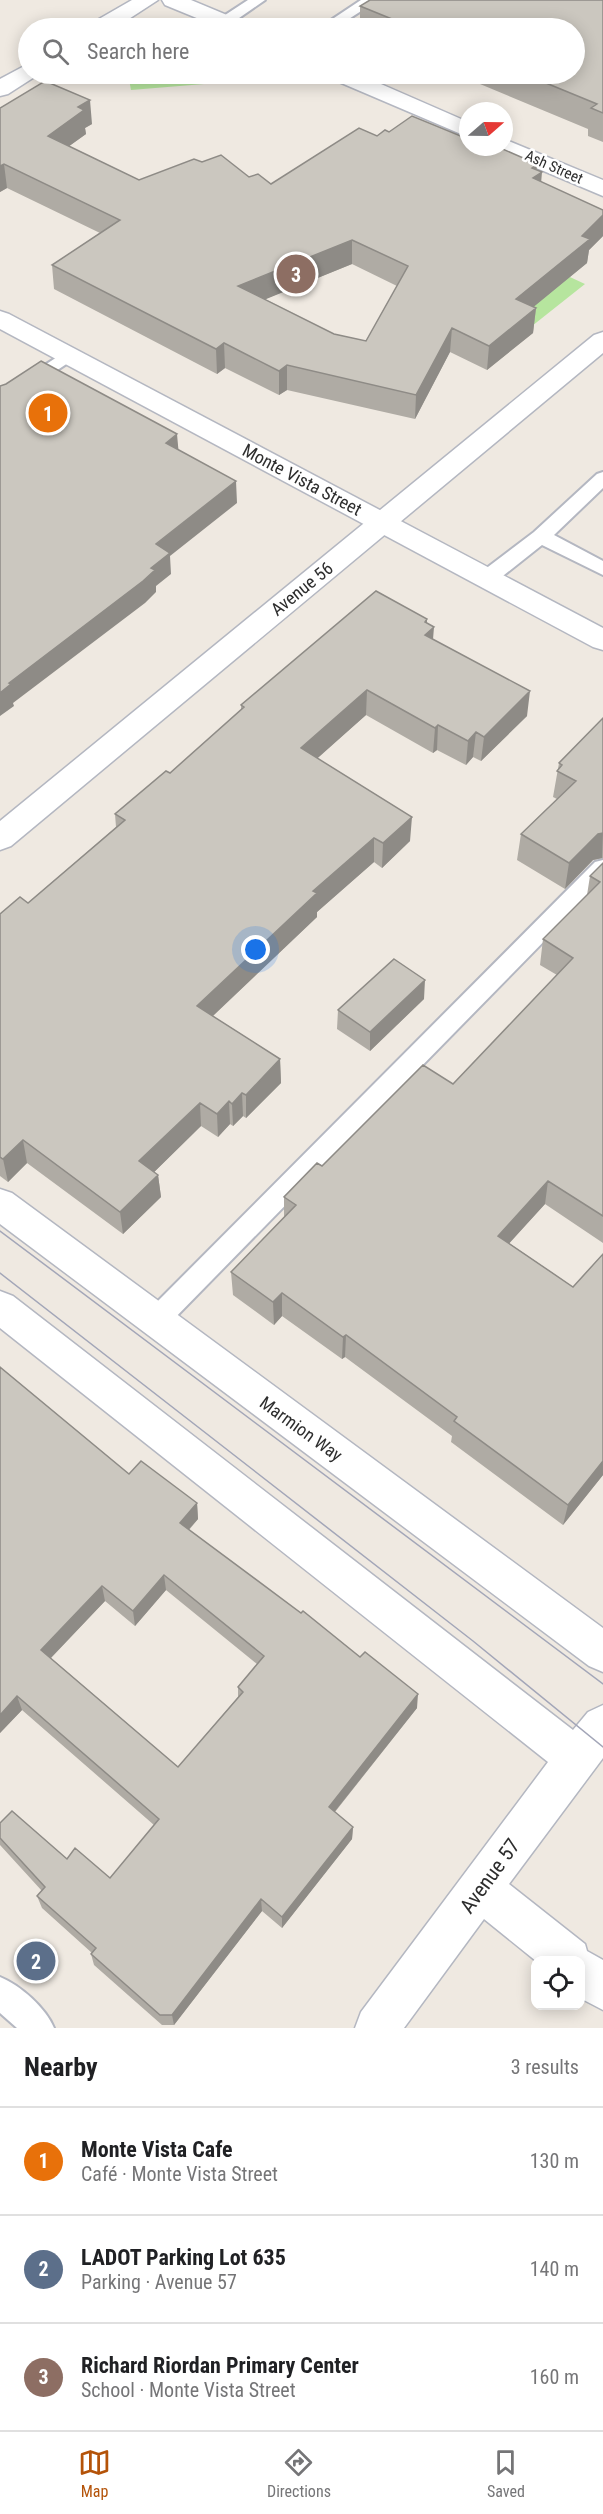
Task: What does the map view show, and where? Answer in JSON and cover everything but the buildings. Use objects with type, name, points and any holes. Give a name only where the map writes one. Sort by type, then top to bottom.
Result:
[{"type":"street","points":[[117,18],[147,0]]},
{"type":"street","points":[[173,0],[215,18]]},
{"type":"street","points":[[0,89],[18,78]]},
{"type":"street","points":[[363,84],[459,126]]},
{"type":"street","name":"Ash Street","points":[[513,150],[603,189]]},
{"type":"street","name":"Monte Vista Street","points":[[0,319],[487,578],[600,634]]},
{"type":"street","name":"Avenue 56","points":[[0,838],[603,340]]},
{"type":"street","name":"Marmion Way","points":[[0,1204],[603,1652]]},
{"type":"street","points":[[0,1307],[576,1758]]},
{"type":"street","name":"Avenue 57","points":[[377,2028],[576,1758],[603,1726]]},
{"type":"street","points":[[481,1889],[564,1956]]},
{"type":"street","points":[[585,1974],[603,1988]]},
{"type":"lane","points":[[239,18],[258,0]]},
{"type":"lane","points":[[342,18],[371,0]]},
{"type":"lane","points":[[0,402],[68,355]]},
{"type":"lane","points":[[487,578],[541,536],[603,478]]},
{"type":"lane","points":[[541,536],[603,569]]},
{"type":"lane","points":[[155,1321],[603,868]]},
{"type":"lane","points":[[0,1992],[39,2028]]},
{"type":"green space","points":[[130,84],[204,84],[131,90]]},
{"type":"green space","points":[[518,253],[585,284],[532,326]]},
{"type":"tram line","points":[[0,1231],[603,1684]]},
{"type":"tram line","points":[[0,1273],[473,1641],[603,1747]]},
{"type":"place","name":"Richard Riordan Primary Center","points":[[296,274]]},
{"type":"place","name":"Monte Vista Cafe","points":[[48,413]]},
{"type":"place","name":"LADOT Parking Lot 635","points":[[36,1961]]}]
